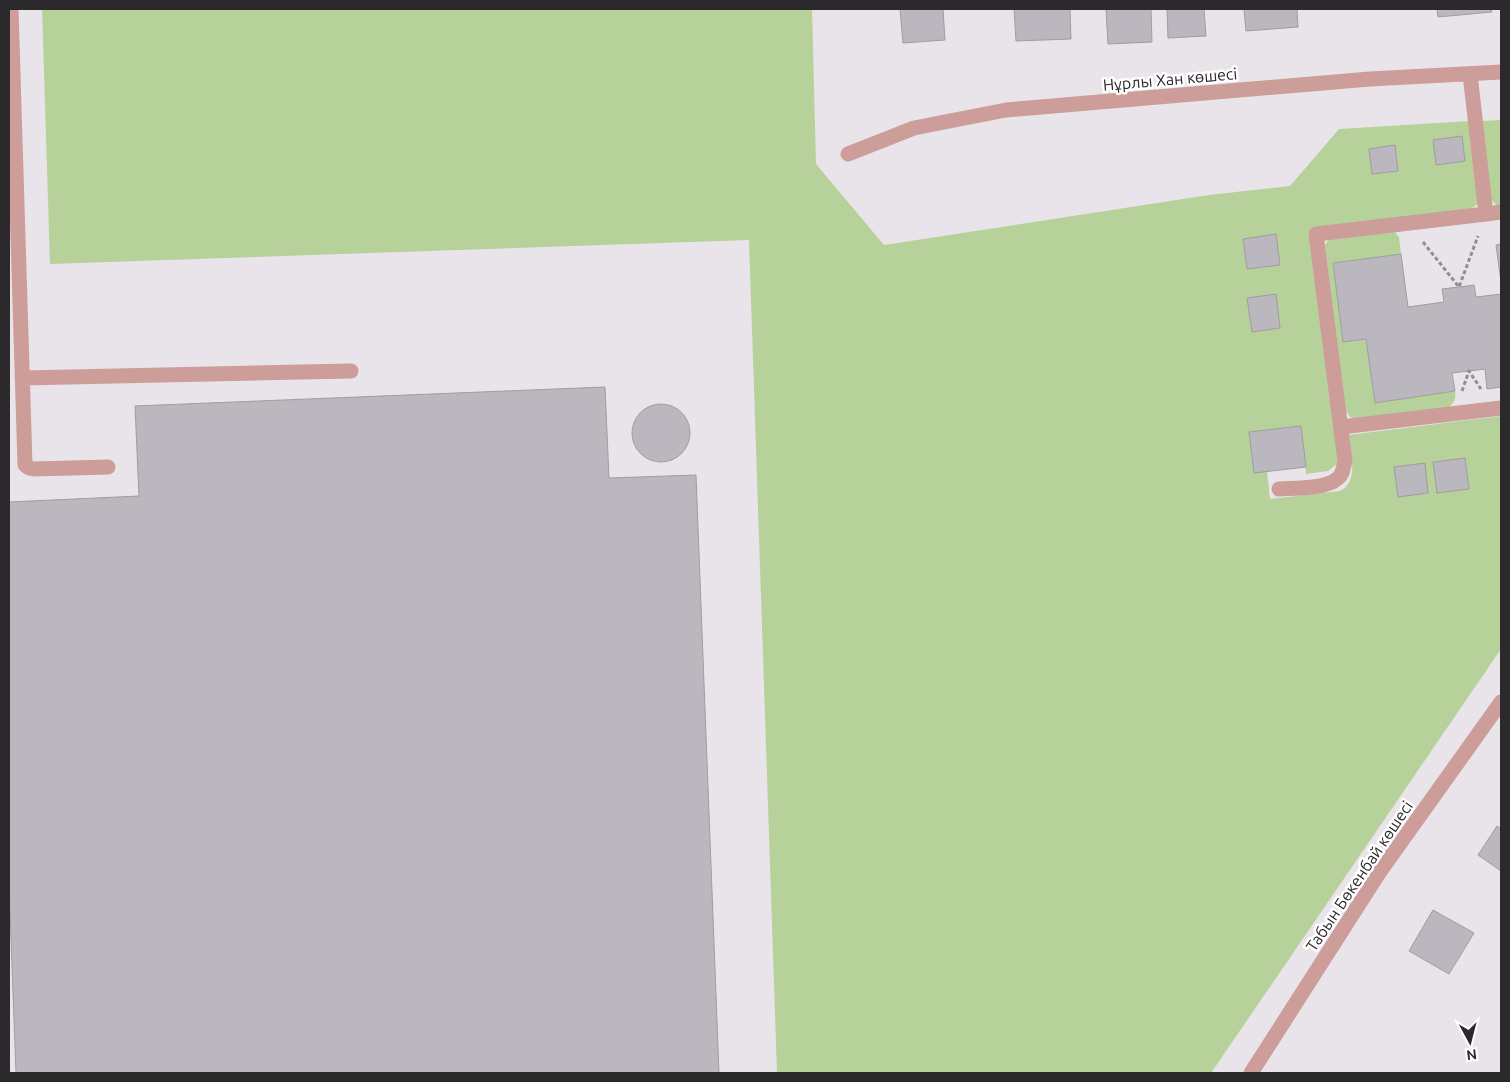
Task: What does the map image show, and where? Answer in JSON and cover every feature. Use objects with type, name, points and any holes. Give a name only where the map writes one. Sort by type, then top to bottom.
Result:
[{"type":"street","points":[[10,9],[25,465],[34,469],[108,467]]},
{"type":"street","name":"Нұрлы Хан көшесі","points":[[848,154],[914,128],[1006,110],[1370,79],[1501,72]]},
{"type":"street","points":[[1470,74],[1486,214]]},
{"type":"street","points":[[1279,489],[1319,485],[1338,479],[1343,472],[1345,461],[1316,234],[1501,212]]},
{"type":"street","points":[[22,378],[351,371]]},
{"type":"street","points":[[1341,427],[1501,408]]},
{"type":"street","name":"Табын Бөкенбай көшесі","points":[[1251,1073],[1379,873],[1501,702]]},
{"type":"path","points":[[1408,223],[1459,286],[1486,214]]},
{"type":"green space","points":[[42,9],[812,9],[816,164],[884,245],[1209,195],[1290,186],[1339,129],[1470,121],[1478,204],[1469,210],[1311,231],[1338,457],[1337,464],[1328,471],[1306,474],[1301,426],[1249,433],[1254,473],[1267,471],[1270,499],[1340,491],[1346,487],[1352,474],[1352,457],[1348,435],[1501,416],[1501,649],[1211,1073],[777,1073],[749,240],[50,264]]},
{"type":"green space","points":[[1501,120],[1501,206],[1496,205],[1490,198],[1481,121]]},
{"type":"green space","points":[[1394,231],[1399,237],[1401,254],[1333,263],[1343,342],[1366,339],[1375,403],[1455,391],[1455,398],[1449,407],[1356,419],[1350,417],[1345,409],[1325,245],[1329,239]]},
{"type":"building","points":[[900,9],[943,9],[945,40],[903,43]]},
{"type":"building","points":[[1014,9],[1070,9],[1071,39],[1016,41]]},
{"type":"building","points":[[1106,9],[1151,9],[1152,42],[1108,44]]},
{"type":"building","points":[[1167,9],[1204,9],[1206,36],[1168,38]]},
{"type":"building","points":[[1244,9],[1297,9],[1298,27],[1246,31]]},
{"type":"building","points":[[1437,9],[1491,9],[1492,12],[1438,17]]},
{"type":"building","points":[[1462,136],[1465,161],[1436,165],[1433,140]]},
{"type":"building","points":[[1395,145],[1398,171],[1372,174],[1369,149]]},
{"type":"building","points":[[1276,234],[1280,265],[1247,269],[1243,239]]},
{"type":"building","points":[[1501,244],[1501,282],[1496,245]]},
{"type":"building","points":[[1401,254],[1408,307],[1444,302],[1442,289],[1474,285],[1476,297],[1501,294],[1501,387],[1487,389],[1485,369],[1452,373],[1455,391],[1375,403],[1366,339],[1343,342],[1333,263]]},
{"type":"building","points":[[1276,294],[1280,328],[1252,332],[1247,298]]},
{"type":"building","points":[[605,387],[609,478],[696,475],[719,1073],[16,1073],[9,885],[9,502],[139,496],[135,406]]},
{"type":"building","points":[[661,404],[672,406],[685,417],[690,433],[688,444],[677,457],[661,462],[650,460],[637,449],[632,433],[634,422],[645,409]]},
{"type":"building","points":[[1301,426],[1306,467],[1254,473],[1249,432]]},
{"type":"building","points":[[1465,458],[1469,489],[1437,493],[1433,462]]},
{"type":"building","points":[[1425,463],[1428,493],[1398,497],[1394,467]]},
{"type":"building","points":[[1497,826],[1501,829],[1501,871],[1478,855]]},
{"type":"building","points":[[1433,910],[1474,933],[1449,974],[1409,951]]}]
